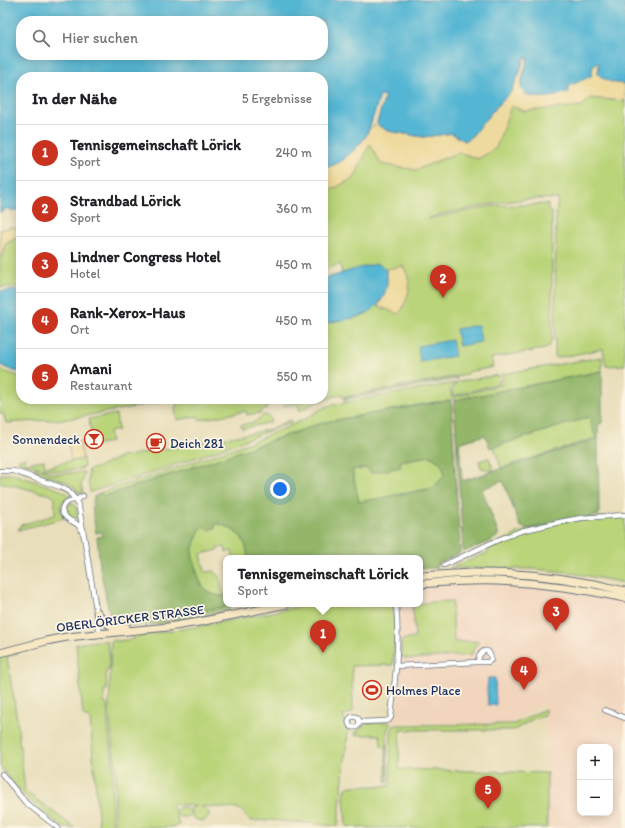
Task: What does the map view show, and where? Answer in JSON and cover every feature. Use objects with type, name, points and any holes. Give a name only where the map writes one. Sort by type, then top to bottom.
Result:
[{"type":"main road","points":[[423,576],[473,573],[520,575],[569,580],[625,591]]},
{"type":"main road","points":[[423,584],[498,581],[567,587],[623,599]]},
{"type":"main road","name":"OBERLÖRICKER STRASSE","points":[[0,653],[46,640],[199,622],[272,607]]},
{"type":"main road","points":[[97,612],[105,622],[114,627],[141,626],[147,629]]},
{"type":"street","points":[[0,471],[14,471],[60,487],[68,491],[76,500],[79,508],[100,634]]},
{"type":"street","points":[[82,496],[76,500],[66,502],[62,510],[63,514],[80,528],[84,536]]},
{"type":"street","points":[[444,564],[500,539],[521,532],[581,518],[625,515]]},
{"type":"street","points":[[359,722],[386,721],[391,718],[398,631],[396,607]]},
{"type":"street","points":[[396,666],[478,662]]},
{"type":"street","points":[[604,710],[625,718]]},
{"type":"street","points":[[2,774],[26,803],[58,828]]},
{"type":"shaded area","points":[[497,583],[602,595],[625,602],[625,828],[547,828],[547,773],[544,704],[508,724],[392,722],[397,665],[397,607],[423,607],[423,586]]},
{"type":"green space","points":[[590,98],[625,101],[625,365],[606,366],[603,349],[555,358],[556,215],[558,199],[510,201],[445,213],[427,219],[493,206],[548,204],[548,210],[552,212],[552,340],[549,346],[545,349],[491,358],[493,367],[468,372],[468,374],[343,397],[341,394],[328,398],[328,303],[345,287],[340,264],[328,268],[328,191],[354,178],[370,143],[416,170],[459,152],[478,159],[511,106]]},
{"type":"green space","points":[[16,238],[16,287],[0,287],[0,257],[2,256],[5,244]]},
{"type":"green space","points":[[602,357],[602,371],[454,401],[455,397],[503,384],[502,374]]},
{"type":"green space","points":[[0,370],[16,375],[16,404],[151,404],[68,419],[6,423],[3,413],[0,414]]},
{"type":"green space","points":[[602,371],[602,423],[598,425],[599,515],[526,529],[520,526],[503,481],[482,489],[499,535],[491,541],[463,552],[454,401]],"holes":[[[589,417],[596,439],[462,481],[459,443],[485,435],[490,448]]]},
{"type":"green space","points":[[499,375],[500,383],[453,396],[452,391],[457,382]]},
{"type":"green space","points":[[457,377],[457,379],[344,400],[344,398]]},
{"type":"green space","points":[[455,383],[450,390],[452,397],[451,401],[435,402],[325,422],[104,496],[99,493],[254,441],[305,419],[321,409],[331,405]]},
{"type":"green space","points":[[451,401],[460,553],[437,564],[436,568],[423,568],[423,555],[247,555],[242,538],[231,529],[216,523],[215,528],[209,530],[204,527],[201,528],[195,541],[192,553],[195,567],[204,588],[212,594],[223,596],[223,607],[225,607],[174,615],[110,617],[100,568],[97,537],[102,536],[102,532],[96,533],[92,508],[94,497],[99,493],[105,496],[325,422]],"holes":[[[430,456],[442,466],[444,476],[433,488],[359,502],[352,470],[367,468],[371,473],[401,467],[400,461]]]},
{"type":"green space","points":[[177,404],[272,404],[266,405],[267,409],[260,413],[247,415],[246,411],[199,420],[198,416],[177,420],[175,409]]},
{"type":"green space","points":[[297,404],[312,404],[300,411]]},
{"type":"green space","points":[[116,414],[118,430],[109,432],[111,442],[93,445],[89,419]]},
{"type":"green space","points":[[263,415],[269,416],[271,422],[242,429],[241,425],[255,422]]},
{"type":"green space","points":[[589,417],[596,438],[501,468],[494,447]]},
{"type":"green space","points":[[290,420],[291,422],[266,432],[166,468],[90,492],[88,470],[121,457],[253,433],[270,429]]},
{"type":"green space","points":[[430,456],[441,464],[444,472],[444,476],[433,488],[359,502],[352,470],[400,467],[400,461]]},
{"type":"green space","points":[[25,458],[26,463],[44,460],[45,467],[83,459],[84,467],[81,469],[59,471],[18,462],[19,459]]},
{"type":"green space","points":[[489,458],[494,471],[481,468],[479,461]]},
{"type":"green space","points":[[18,467],[65,484],[79,495],[75,495],[64,486],[18,469]]},
{"type":"green space","points":[[35,468],[55,474],[84,472],[83,482],[81,483],[83,494],[82,495],[66,482],[35,471]]},
{"type":"green space","points":[[0,474],[13,474],[63,491],[71,496],[70,498],[64,500],[61,507],[61,513],[64,518],[18,530],[21,525],[55,515],[55,499],[51,495],[0,483]]},
{"type":"green space","points":[[73,503],[76,506],[77,519],[66,512],[67,506]]},
{"type":"green space","points":[[625,515],[625,583],[567,572],[533,569],[450,568],[487,553],[493,547],[518,533],[560,522]]},
{"type":"green space","points":[[216,523],[222,525],[239,535],[244,541],[247,555],[233,555],[232,551],[226,552],[225,547],[201,554],[205,572],[214,571],[217,573],[220,579],[223,596],[212,594],[203,587],[198,576],[192,554],[194,544],[201,528],[204,527],[209,530],[216,525]]},
{"type":"green space","points":[[452,601],[454,642],[479,641],[473,650],[472,655],[410,659],[401,656],[401,640],[415,638],[413,609],[411,609],[414,607],[423,607],[423,603]]},
{"type":"green space","points":[[231,607],[230,609],[177,618],[114,621],[110,617],[174,615]]},
{"type":"green space","points":[[298,607],[393,607],[395,632],[393,665],[352,666],[353,712],[343,716],[348,729],[338,826],[272,820],[250,821],[240,809],[201,806],[208,811],[209,816],[200,821],[193,818],[190,810],[196,806],[172,804],[175,812],[178,808],[183,807],[190,812],[190,815],[184,817],[176,814],[179,825],[164,828],[114,828],[116,772],[109,714],[111,640],[118,641],[134,639],[134,637],[148,634],[201,626]]},
{"type":"green space","points":[[229,612],[169,623],[120,626],[111,623],[169,621]]},
{"type":"green space","points":[[107,641],[109,653],[109,670],[106,671],[107,690],[104,691],[104,703],[107,704],[108,726],[113,762],[112,828],[99,828],[90,718],[83,716],[76,644]]},
{"type":"green space","points":[[17,651],[18,653],[7,657],[17,719],[25,791],[75,828],[64,828],[26,797],[9,779],[0,766],[0,655]]},
{"type":"green space","points":[[545,709],[545,716],[533,719],[514,730],[400,730],[399,769],[547,773],[547,828],[362,828],[346,826],[344,797],[346,788],[352,786],[390,786],[391,732],[394,725],[514,724]]},
{"type":"green space","points":[[389,722],[391,724],[387,733],[388,782],[386,782],[386,746],[381,746],[380,735],[355,735],[355,732],[358,732],[358,730],[367,723]]},
{"type":"sand","points":[[527,57],[528,59],[521,86],[529,96],[548,97],[568,92],[569,86],[591,76],[593,66],[598,63],[598,74],[601,77],[611,82],[625,84],[625,101],[590,98],[582,106],[524,111],[511,106],[496,148],[478,159],[459,152],[416,170],[381,164],[370,144],[354,178],[328,191],[328,167],[344,159],[359,145],[369,129],[378,123],[379,126],[388,131],[423,137],[451,133],[465,141],[473,135],[497,106],[511,92],[520,72],[524,58]]},
{"type":"sand","points":[[12,227],[16,228],[16,238],[5,244],[2,256],[0,257],[0,230]]},
{"type":"sand","points":[[403,266],[408,276],[409,288],[405,303],[398,314],[378,306],[384,295],[387,276],[386,269]]},
{"type":"sand","points":[[79,440],[83,459],[71,461],[68,442]]},
{"type":"water","points":[[0,0],[625,0],[625,84],[611,82],[601,77],[598,74],[598,63],[593,66],[591,76],[569,86],[568,92],[556,96],[529,96],[522,90],[521,85],[528,57],[524,58],[520,72],[511,92],[497,106],[473,135],[465,141],[451,133],[423,137],[388,131],[379,126],[377,122],[385,97],[380,96],[366,136],[344,159],[328,167],[328,72],[16,72],[16,210],[12,211],[7,208],[0,213]]},
{"type":"water","points":[[376,264],[384,267],[387,279],[386,288],[381,300],[376,307],[369,312],[355,318],[328,323],[328,277]]},
{"type":"water","points":[[16,290],[16,371],[0,365],[0,291]]},
{"type":"water","points":[[478,325],[481,342],[459,346],[456,329]]},
{"type":"water","points":[[452,340],[455,356],[420,362],[418,346]]},
{"type":"water","points":[[488,678],[495,678],[496,705],[488,705]]},
{"type":"place","name":"Strandbad Lörick","points":[[443,298]]},
{"type":"place","name":"Sonnendeck","points":[[94,439]]},
{"type":"place","name":"Deich 281","points":[[156,443]]},
{"type":"place","name":"Lindner Congress Hotel","points":[[556,631]]},
{"type":"place","name":"Tennisgemeinschaft Lörick","points":[[323,653]]},
{"type":"place","name":"Holmes Place","points":[[372,690]]},
{"type":"place","name":"Rank-Xerox-Haus","points":[[524,690]]},
{"type":"place","name":"Amani","points":[[488,809]]}]
